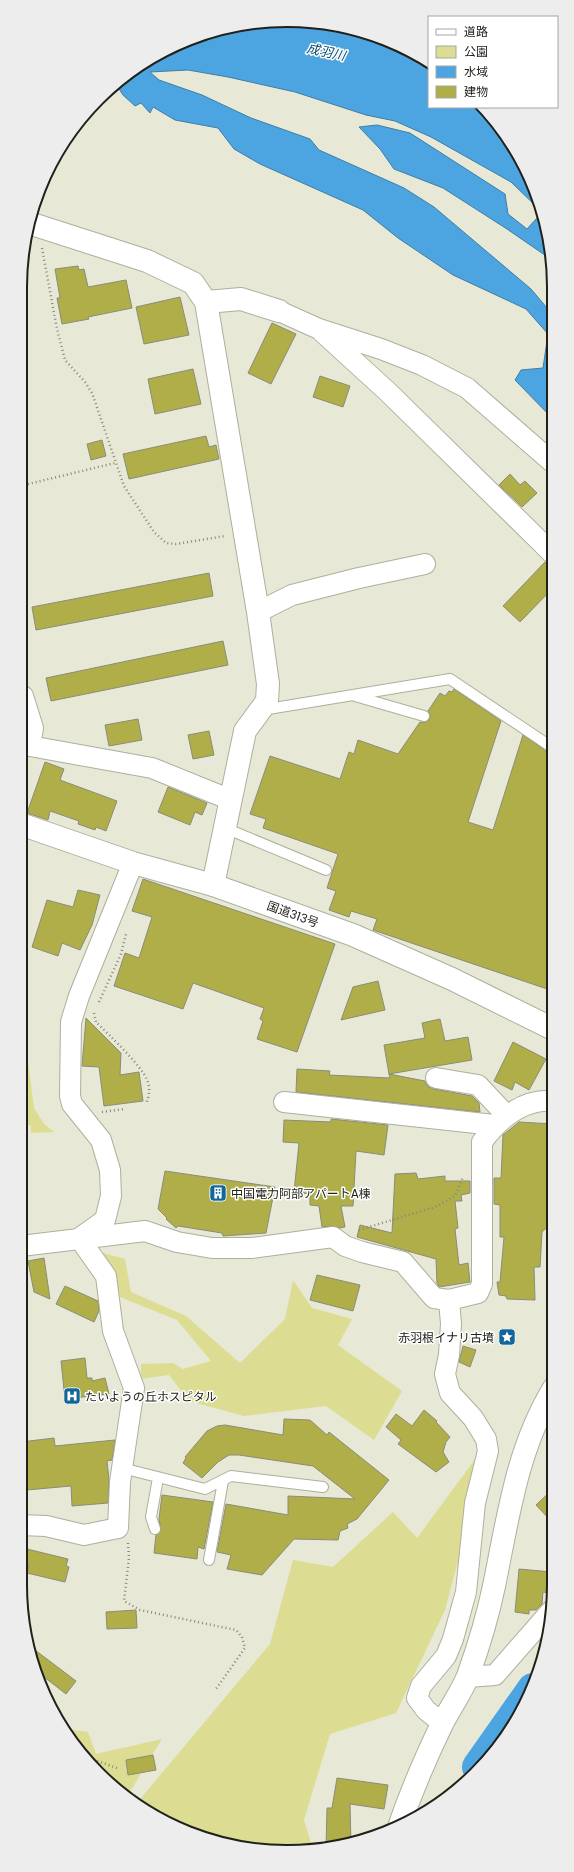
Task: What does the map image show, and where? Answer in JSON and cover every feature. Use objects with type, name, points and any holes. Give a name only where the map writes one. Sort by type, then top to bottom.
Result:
[{"type":"main road","points":[[35,226],[147,261],[193,283],[206,302],[258,612],[268,684],[266,701],[246,731],[213,885]]},
{"type":"main road","points":[[206,302],[241,299],[279,311]]},
{"type":"main road","name":"国道313号","points":[[27,826],[133,863],[213,885],[352,935],[452,979],[547,1025]]},
{"type":"main road","points":[[402,1818],[408,1800],[442,1723],[468,1677],[494,1588],[508,1510],[522,1456],[547,1400]]},
{"type":"street","points":[[279,311],[319,329],[381,349],[422,365],[467,388],[547,458]]},
{"type":"street","points":[[319,329],[388,392],[547,548]]},
{"type":"street","points":[[258,612],[292,595],[359,578],[425,564]]},
{"type":"street","points":[[27,709],[33,728],[30,746],[152,768],[231,800]]},
{"type":"street","points":[[79,1238],[105,1220],[111,1196],[110,1170],[101,1140],[72,1104],[70,1096],[71,1022],[79,996],[114,914],[133,863]]},
{"type":"street","points":[[436,1078],[478,1085],[500,1121]]},
{"type":"street","points":[[27,1245],[145,1231],[177,1242],[212,1248],[252,1248],[333,1237],[345,1246],[362,1252],[403,1262],[434,1298],[449,1300],[478,1293],[482,1284],[482,1142],[500,1121],[521,1106],[547,1100]]},
{"type":"street","points":[[284,1102],[500,1121]]},
{"type":"street","points":[[27,1525],[46,1526],[84,1535],[118,1528],[122,1468],[134,1388],[113,1331],[106,1276],[79,1238]]},
{"type":"street","points":[[442,1723],[426,1710],[417,1698],[421,1686],[446,1656],[453,1640],[466,1592],[475,1503],[488,1451],[486,1439],[473,1418],[450,1393],[445,1374],[450,1340],[449,1300]]},
{"type":"street","points":[[468,1677],[495,1675],[545,1619]]},
{"type":"lane","points":[[260,710],[450,679],[547,744]]},
{"type":"lane","points":[[352,695],[424,716]]},
{"type":"lane","points":[[225,828],[326,870]]},
{"type":"lane","points":[[122,1468],[206,1489],[231,1476],[323,1488]]},
{"type":"lane","points":[[155,1529],[151,1517],[158,1478]]},
{"type":"lane","points":[[209,1560],[223,1481]]},
{"type":"path","points":[[34,229],[65,360],[85,382],[92,393],[124,486],[154,532],[166,543],[176,544],[245,534]]},
{"type":"path","points":[[27,484],[115,463]]},
{"type":"path","points":[[114,914],[128,920],[127,928],[121,954],[93,1013],[96,1022],[139,1067],[147,1080],[150,1095],[146,1104]]},
{"type":"path","points":[[333,1237],[435,1207],[455,1196],[465,1170]]},
{"type":"path","points":[[118,1528],[128,1542],[129,1558],[124,1601],[140,1610],[236,1630],[242,1637],[245,1648],[216,1689]]},
{"type":"path","points":[[96,1760],[117,1768]]},
{"type":"green space","points":[[27,1054],[34,1108],[44,1124],[54,1132],[31,1133],[31,1125],[27,1125]]},
{"type":"green space","points":[[103,1253],[125,1259],[131,1292],[186,1316],[240,1363],[285,1319],[293,1280],[312,1308],[352,1319],[338,1345],[402,1391],[374,1440],[326,1406],[244,1416],[189,1401],[169,1375],[141,1379],[141,1364],[173,1363],[183,1369],[211,1361],[177,1320],[120,1297],[116,1277]]},
{"type":"green space","points":[[476,1458],[466,1531],[445,1610],[396,1713],[330,1734],[304,1820],[311,1844],[287,1845],[253,1843],[220,1836],[203,1831],[172,1818],[140,1799],[270,1644],[293,1560],[333,1567],[393,1512],[417,1538]]},
{"type":"green space","points":[[72,1730],[88,1732],[96,1754],[162,1739],[130,1792],[103,1769]]},
{"type":"water","name":"成羽川","points":[[287,27],[321,29],[338,32],[371,41],[417,62],[428,69],[428,108],[475,108],[493,129],[512,157],[533,203],[511,182],[431,137],[395,121],[366,115],[295,92],[228,77],[188,70],[150,72],[159,80],[202,95],[251,118],[310,139],[319,150],[404,188],[434,207],[531,289],[547,308],[547,333],[526,309],[453,275],[398,238],[363,210],[260,164],[234,149],[218,128],[175,120],[153,107],[150,113],[141,103],[135,106],[123,95],[119,89],[129,81],[157,62],[172,54],[203,41],[253,29]]},
{"type":"water","points":[[377,125],[410,133],[505,194],[508,214],[527,229],[538,219],[545,255],[443,188],[394,169],[380,149],[359,127]]},
{"type":"water","points":[[547,341],[547,413],[515,380],[521,370],[543,368]]},
{"type":"building","points":[[78,266],[79,270],[84,269],[88,287],[126,280],[132,308],[62,324],[57,298],[60,298],[55,269]]},
{"type":"building","points":[[180,297],[189,335],[144,344],[136,307]]},
{"type":"building","points":[[272,323],[296,334],[271,384],[248,373]]},
{"type":"building","points":[[193,369],[201,404],[155,414],[148,379]]},
{"type":"building","points":[[320,376],[350,386],[343,407],[313,397]]},
{"type":"building","points":[[206,436],[209,447],[216,445],[219,459],[129,479],[123,454]]},
{"type":"building","points":[[102,440],[106,456],[91,460],[87,444]]},
{"type":"building","points":[[510,474],[520,485],[525,481],[537,493],[522,507],[499,485]]},
{"type":"building","points":[[545,562],[547,563],[547,594],[520,622],[503,606]]},
{"type":"building","points":[[209,573],[213,596],[36,630],[32,607]]},
{"type":"building","points":[[223,641],[228,665],[51,701],[46,678]]},
{"type":"building","points":[[454,689],[501,721],[468,822],[493,830],[523,735],[547,752],[547,989],[373,930],[377,919],[351,911],[349,917],[329,910],[336,891],[327,888],[338,854],[263,828],[266,819],[250,814],[270,756],[340,779],[349,752],[354,754],[358,740],[398,754],[420,722],[429,720],[430,715],[428,711],[440,693],[445,696],[449,691],[452,692]]},
{"type":"building","points":[[138,719],[142,740],[109,746],[105,725]]},
{"type":"building","points":[[209,731],[214,755],[193,759],[188,735]]},
{"type":"building","points":[[45,762],[64,769],[60,780],[117,801],[106,831],[96,827],[95,830],[78,824],[79,821],[50,811],[48,820],[27,813]]},
{"type":"building","points":[[168,787],[207,803],[202,815],[195,812],[190,825],[158,812]]},
{"type":"building","points":[[143,879],[335,944],[297,1052],[257,1039],[263,1021],[260,1019],[264,1008],[193,983],[183,1009],[114,986],[125,953],[139,958],[152,917],[132,911]]},
{"type":"building","points":[[78,890],[100,895],[92,925],[80,950],[62,943],[58,956],[32,947],[47,900],[73,907]]},
{"type":"building","points":[[378,981],[385,1010],[341,1020],[353,987]]},
{"type":"building","points":[[86,1018],[121,1053],[120,1075],[139,1072],[143,1101],[104,1106],[99,1067],[82,1066]]},
{"type":"building","points":[[440,1019],[445,1041],[468,1037],[472,1060],[389,1074],[384,1045],[425,1038],[422,1023]]},
{"type":"building","points":[[513,1042],[546,1059],[529,1090],[515,1082],[512,1090],[494,1081]]},
{"type":"building","points":[[297,1069],[330,1071],[329,1075],[390,1078],[389,1074],[425,1081],[428,1087],[434,1089],[472,1096],[479,1103],[480,1112],[296,1092]]},
{"type":"building","points":[[331,1119],[388,1125],[384,1155],[356,1151],[353,1206],[341,1206],[345,1227],[340,1228],[331,1226],[322,1227],[319,1206],[310,1205],[310,1194],[294,1192],[299,1143],[283,1142],[284,1120],[331,1122]]},
{"type":"building","points":[[519,1122],[547,1124],[547,1227],[542,1232],[540,1267],[534,1267],[535,1300],[507,1299],[506,1296],[499,1295],[497,1282],[500,1282],[504,1237],[500,1237],[500,1205],[494,1204],[494,1178],[501,1178],[503,1135]]},
{"type":"building","points":[[165,1171],[275,1187],[266,1233],[223,1236],[222,1233],[178,1226],[176,1228],[158,1209]]},
{"type":"building","points":[[416,1173],[418,1179],[445,1176],[445,1181],[470,1181],[470,1193],[461,1195],[462,1201],[455,1201],[458,1228],[455,1229],[459,1265],[468,1263],[470,1282],[439,1287],[437,1283],[436,1259],[357,1237],[360,1225],[392,1233],[395,1174]]},
{"type":"building","points":[[44,1258],[50,1299],[34,1292],[28,1261]]},
{"type":"building","points":[[317,1275],[360,1285],[353,1311],[310,1300]]},
{"type":"building","points":[[65,1286],[98,1301],[99,1311],[94,1322],[56,1304]]},
{"type":"building","points":[[463,1346],[476,1350],[470,1367],[459,1362]]},
{"type":"building","points":[[85,1358],[87,1378],[92,1378],[92,1381],[105,1378],[109,1394],[65,1399],[61,1361]]},
{"type":"building","points":[[424,1410],[437,1421],[436,1422],[450,1437],[446,1442],[443,1452],[449,1462],[436,1472],[398,1444],[401,1440],[386,1427],[396,1414],[412,1426]]},
{"type":"building","points":[[284,1419],[310,1420],[327,1435],[329,1432],[389,1480],[357,1519],[347,1524],[348,1528],[340,1531],[338,1540],[294,1539],[262,1575],[227,1569],[231,1555],[217,1552],[226,1504],[288,1515],[288,1496],[355,1499],[313,1466],[239,1455],[229,1455],[218,1462],[202,1478],[183,1463],[186,1458],[185,1457],[207,1431],[217,1426],[225,1425],[283,1435]]},
{"type":"building","points":[[54,1438],[55,1446],[115,1440],[112,1460],[107,1461],[109,1480],[108,1503],[72,1506],[71,1486],[27,1490],[27,1441]]},
{"type":"building","points":[[162,1495],[213,1502],[204,1549],[198,1547],[197,1559],[154,1553],[156,1535],[161,1530],[159,1519]]},
{"type":"building","points":[[547,1495],[547,1517],[536,1505]]},
{"type":"building","points":[[27,1549],[68,1559],[66,1566],[69,1567],[65,1582],[27,1573],[29,1565],[27,1564]]},
{"type":"building","points":[[519,1569],[547,1572],[547,1593],[543,1592],[542,1604],[536,1610],[529,1610],[529,1614],[515,1612]]},
{"type":"building","points":[[136,1610],[137,1628],[107,1629],[106,1612]]},
{"type":"building","points":[[36,1651],[76,1681],[66,1694],[44,1677]]},
{"type":"building","points":[[153,1755],[156,1770],[128,1775],[126,1760]]},
{"type":"building","points":[[337,1778],[388,1785],[384,1809],[350,1804],[351,1837],[326,1842],[327,1808],[332,1808]]},
{"type":"place","name":"中国電力阿部アパートA棟","points":[[218,1193]]},
{"type":"place","name":"赤羽根イナリ古墳","points":[[507,1337]]},
{"type":"place","name":"たいようの丘ホスピタル","points":[[72,1396]]}]
